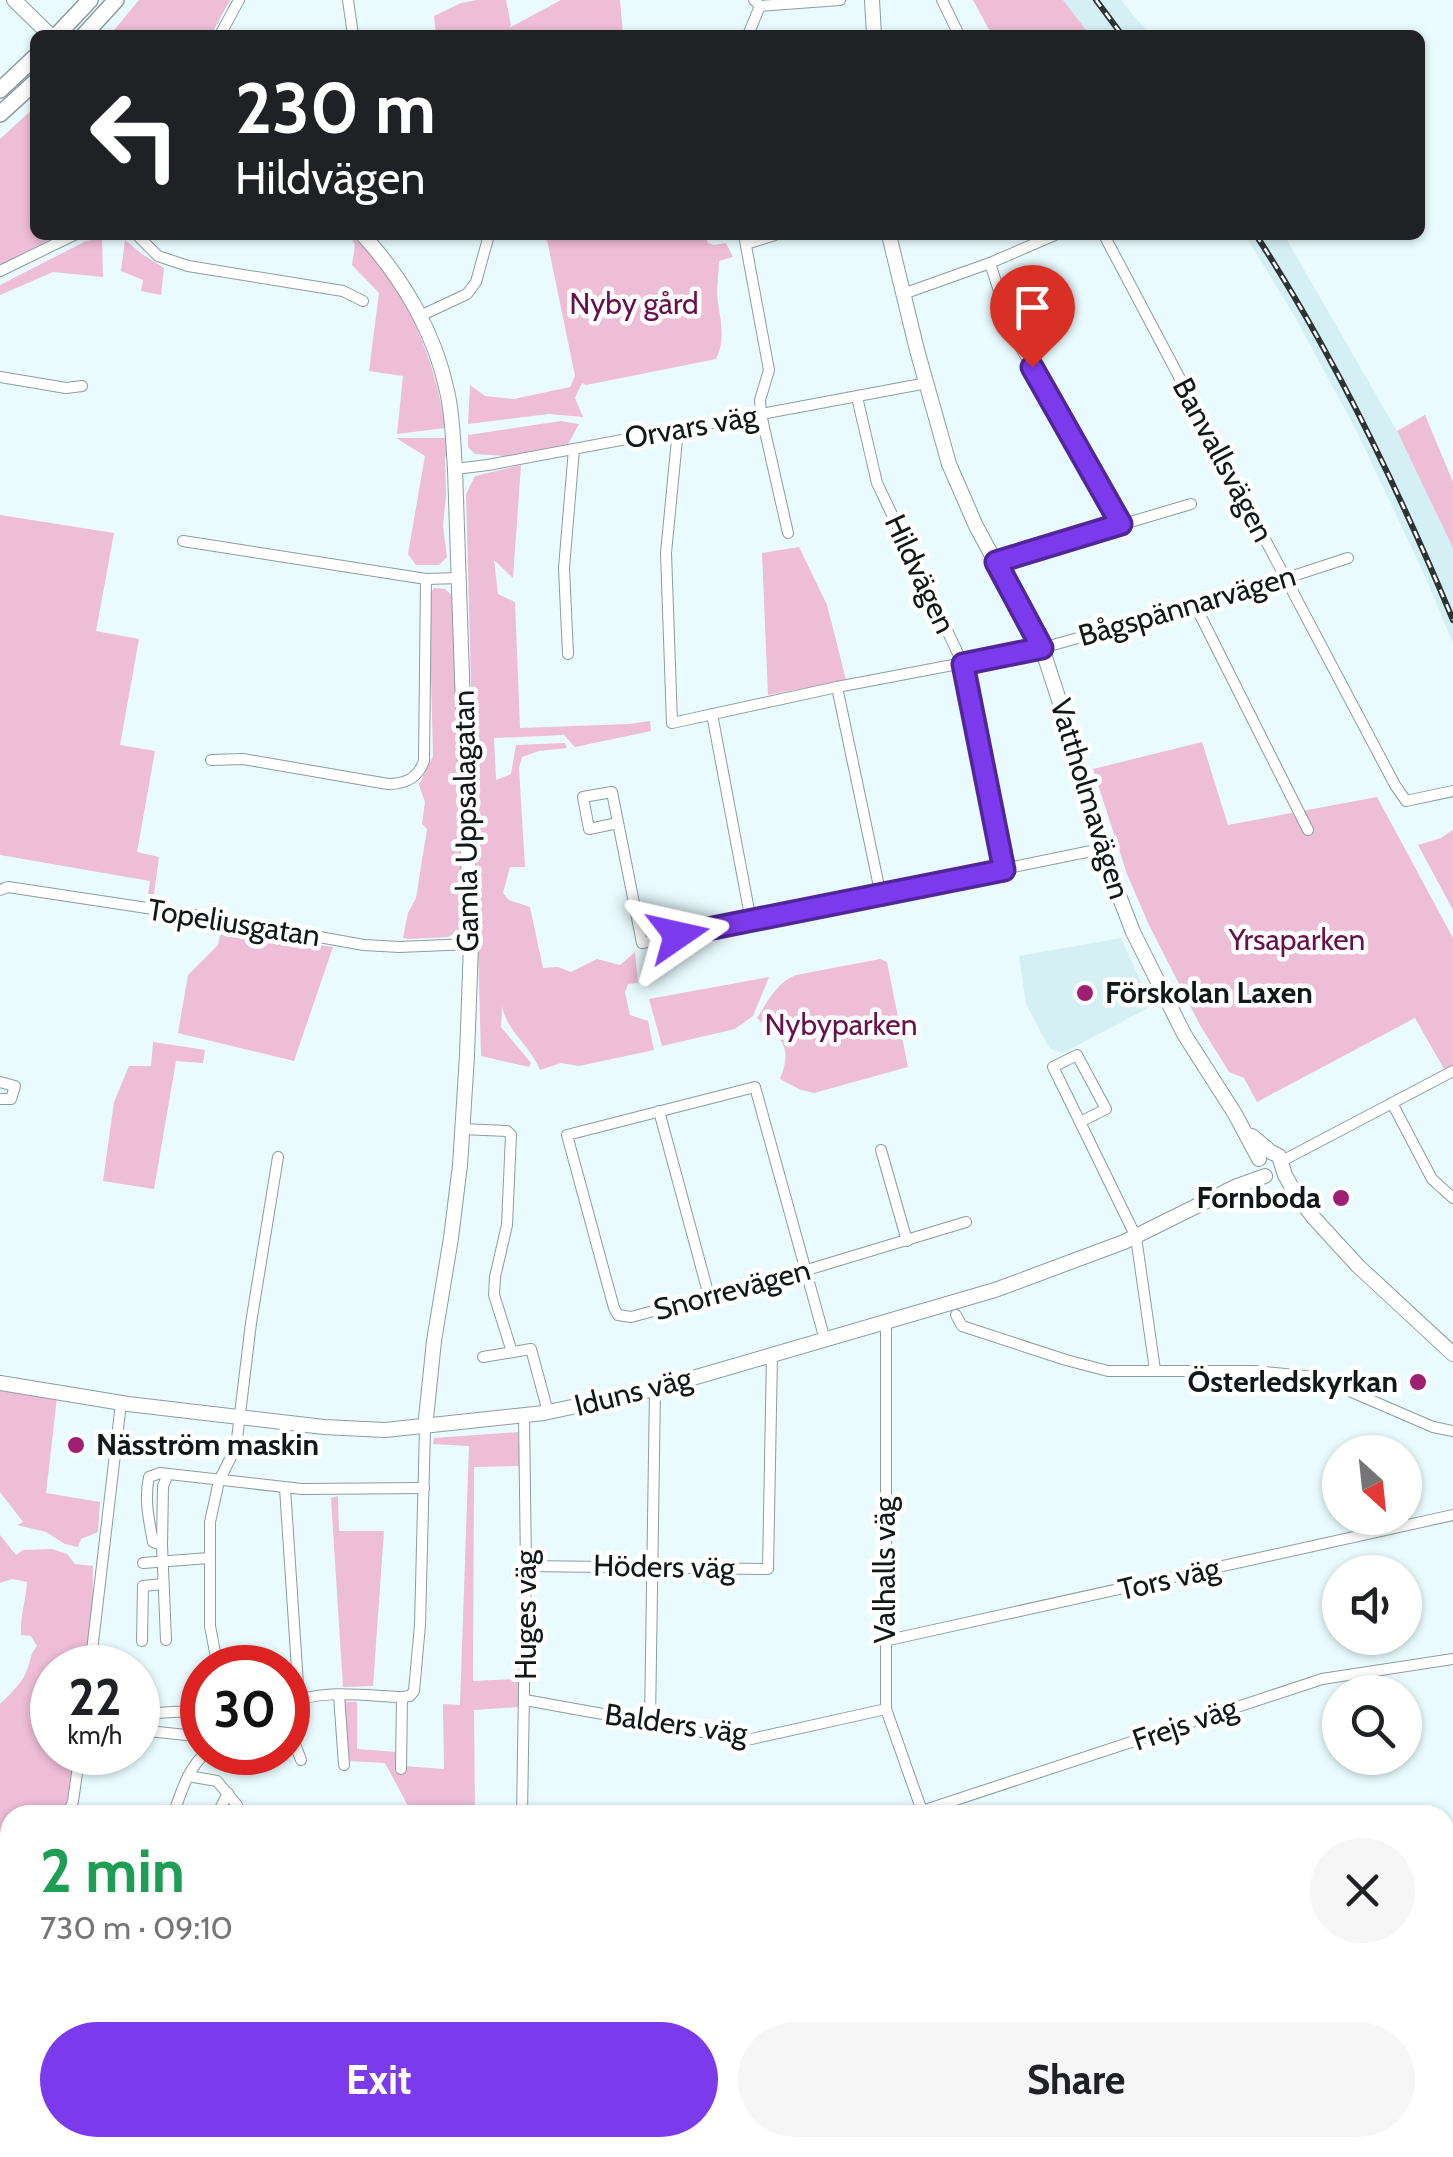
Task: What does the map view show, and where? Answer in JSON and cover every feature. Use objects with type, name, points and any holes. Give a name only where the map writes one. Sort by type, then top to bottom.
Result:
[{"type":"main road","points":[[58,30],[90,0]]},
{"type":"main road","points":[[89,30],[116,0]]},
{"type":"main road","points":[[0,90],[30,61]]},
{"type":"main road","points":[[0,114],[30,87]]},
{"type":"street","points":[[14,0],[47,30]]},
{"type":"street","points":[[223,30],[239,0]]},
{"type":"street","points":[[348,0],[352,30]]},
{"type":"street","points":[[749,30],[756,3],[840,0]]},
{"type":"street","points":[[872,0],[874,30]]},
{"type":"street","points":[[942,0],[957,30]]},
{"type":"street","points":[[0,271],[64,240]]},
{"type":"street","points":[[141,240],[158,256],[188,266],[343,291],[363,301]]},
{"type":"street","name":"Gamla Uppsalagatan","points":[[367,240],[388,264],[420,316],[437,358],[448,392],[455,468],[470,944],[462,1129],[452,1238],[434,1341],[425,1428]]},
{"type":"street","points":[[420,316],[467,294],[476,282],[488,240]]},
{"type":"street","points":[[745,240],[769,370],[760,400],[762,414],[788,532]]},
{"type":"street","name":"Vattholmavägen","points":[[890,240],[949,464],[976,526],[1042,648],[1101,850],[1133,932],[1184,1034],[1270,1165],[1358,1266],[1453,1354]]},
{"type":"street","points":[[903,294],[1043,240]]},
{"type":"street","name":"Banvallsvägen","points":[[1107,240],[1395,785],[1410,805],[1453,791]]},
{"type":"street","points":[[990,262],[1012,332],[1121,524]]},
{"type":"street","points":[[0,377],[66,388],[82,386]]},
{"type":"street","name":"Orvars väg","points":[[455,468],[488,466],[926,383]]},
{"type":"street","name":"Hildvägen","points":[[857,397],[877,483],[963,664],[1004,870]]},
{"type":"street","name":"Bågspännarvägen","points":[[678,429],[666,553],[672,722],[1042,648],[1348,558]]},
{"type":"street","points":[[568,654],[564,568],[574,449]]},
{"type":"street","points":[[996,562],[1191,504]]},
{"type":"street","points":[[183,541],[426,579],[460,578]]},
{"type":"street","points":[[211,760],[244,759],[388,784],[411,780],[424,760],[426,579]]},
{"type":"street","points":[[1195,605],[1308,830]]},
{"type":"street","points":[[837,688],[880,896]]},
{"type":"street","points":[[712,714],[752,921]]},
{"type":"street","points":[[618,823],[642,942],[1101,850]]},
{"type":"street","name":"Topeliusgatan","points":[[0,890],[8,887],[364,945],[470,944]]},
{"type":"street","points":[[1080,1122],[1106,1109],[1078,1055],[1053,1068],[1136,1236],[1155,1370]]},
{"type":"street","name":"Iduns väg","points":[[0,1383],[121,1404],[324,1428],[425,1428],[548,1412],[654,1389],[995,1290],[1136,1236],[1453,1071]]},
{"type":"street","points":[[0,1082],[14,1086],[11,1100],[0,1099]]},
{"type":"street","points":[[709,1296],[659,1112],[755,1087],[825,1340]]},
{"type":"street","points":[[1392,1103],[1432,1179],[1453,1198]]},
{"type":"street","name":"Snorrevägen","points":[[659,1112],[567,1135],[618,1315],[631,1317],[807,1270],[966,1222]]},
{"type":"street","points":[[462,1129],[511,1134],[507,1226],[494,1295],[512,1352]]},
{"type":"street","points":[[881,1150],[907,1241]]},
{"type":"street","points":[[214,1645],[210,1626],[210,1522],[219,1480],[236,1447],[251,1322],[278,1158]]},
{"type":"street","points":[[956,1315],[962,1326],[1108,1370],[1317,1377],[1402,1415],[1453,1431]]},
{"type":"street","name":"Valhalls väg","points":[[886,1323],[886,1710],[919,1805]]},
{"type":"street","points":[[483,1357],[531,1348],[548,1412]]},
{"type":"street","name":"Höders väg","points":[[526,1566],[768,1568],[772,1356]]},
{"type":"street","points":[[650,1722],[654,1389]]},
{"type":"street","points":[[93,1645],[121,1404]]},
{"type":"street","name":"Huges väg","points":[[522,1805],[524,1416]]},
{"type":"street","points":[[310,1699],[339,1695],[402,1697],[414,1691],[420,1625],[425,1428]]},
{"type":"street","points":[[166,1640],[164,1561],[162,1545],[153,1542],[148,1518],[149,1478],[160,1473],[326,1490],[424,1488]]},
{"type":"street","points":[[285,1488],[291,1645]]},
{"type":"street","name":"Tors väg","points":[[884,1641],[1453,1515]]},
{"type":"street","points":[[143,1563],[208,1558]]},
{"type":"street","points":[[142,1640],[143,1586],[163,1584]]},
{"type":"street","name":"Frejs väg","points":[[946,1805],[1322,1679],[1453,1659]]},
{"type":"street","points":[[339,1695],[344,1765]]},
{"type":"street","points":[[400,1769],[402,1697]]},
{"type":"street","name":"Balders väg","points":[[525,1700],[747,1740],[886,1710]]},
{"type":"street","points":[[72,1805],[77,1775]]},
{"type":"street","points":[[177,1805],[188,1776],[217,1781],[238,1805]]},
{"type":"street","points":[[222,1805],[228,1794]]},
{"type":"shaded area","points":[[1063,0],[1121,0],[1146,30],[1086,30]]},
{"type":"shaded area","points":[[1248,240],[1287,240],[1397,431],[1453,548],[1453,644],[1356,430]]},
{"type":"shaded area","name":"Förskolan Laxen","points":[[1121,938],[1152,1006],[1063,1053],[1050,1049],[1026,1004],[1019,956]]},
{"type":"green space","points":[[139,0],[230,0],[214,30],[114,30]]},
{"type":"green space","points":[[506,0],[509,28],[561,0],[620,0],[623,30],[435,30],[434,16],[461,3]]},
{"type":"green space","points":[[973,0],[1063,0],[1086,30],[989,30]]},
{"type":"green space","points":[[30,112],[30,240],[49,240],[0,265],[0,139]]},
{"type":"green space","points":[[102,240],[103,277],[53,272],[0,295],[0,285],[86,241]]},
{"type":"green space","points":[[125,240],[164,268],[161,295],[141,291],[143,280],[121,271]]},
{"type":"green space","points":[[352,240],[368,251],[385,272],[414,322],[434,377],[445,428],[397,434],[403,376],[369,371],[379,293],[352,265]]},
{"type":"green space","name":"Nyby gård","points":[[547,240],[726,243],[733,257],[719,261],[717,294],[722,335],[716,359],[582,383],[575,398],[583,417],[549,414],[468,424],[470,385],[485,396],[514,399],[570,387],[575,376]]},
{"type":"green space","points":[[1425,415],[1453,482],[1453,548],[1397,431]]},
{"type":"green space","points":[[561,421],[579,424],[568,444],[506,456],[475,454],[468,447],[468,435]]},
{"type":"green space","points":[[396,438],[449,438],[443,526],[447,557],[439,565],[416,565],[408,554],[425,456]]},
{"type":"green space","points":[[521,465],[513,578],[494,560],[498,594],[515,602],[520,728],[650,721],[651,731],[575,747],[564,735],[494,738],[496,780],[511,774],[516,745],[565,743],[567,748],[522,757],[519,768],[525,867],[510,867],[503,893],[509,900],[530,907],[543,968],[558,967],[571,972],[597,959],[620,965],[635,952],[638,983],[628,984],[625,992],[630,1015],[648,1021],[654,1050],[579,1066],[561,1063],[540,1070],[502,1006],[501,1027],[531,1063],[529,1067],[481,1056],[466,494],[475,476]]},
{"type":"green space","points":[[0,515],[114,533],[96,631],[139,639],[120,745],[155,751],[137,852],[159,857],[154,894],[148,894],[150,881],[0,855]]},
{"type":"green space","points":[[799,547],[827,605],[846,680],[768,695],[762,553]]},
{"type":"green space","points":[[434,588],[445,589],[454,597],[456,611],[462,923],[460,930],[448,937],[409,939],[403,938],[416,898],[427,829],[422,824],[425,802],[419,785],[433,756],[429,595]]},
{"type":"green space","name":"Yrsaparken","points":[[1202,742],[1228,825],[1377,797],[1453,938],[1453,1065],[1444,1069],[1415,1018],[1257,1102],[1244,1078],[1229,1072],[1200,1025],[1149,925],[1127,874],[1093,769]]},
{"type":"green space","points":[[1453,830],[1453,910],[1418,845]]},
{"type":"green space","points":[[221,930],[333,947],[294,1061],[178,1033],[188,975],[218,945]]},
{"type":"green space","name":"Nybyparken","points":[[880,959],[887,962],[908,1067],[814,1093],[780,1079],[785,1058],[783,1044],[757,1018],[773,993],[796,975]]},
{"type":"green space","points":[[769,977],[753,1016],[735,1029],[662,1046],[649,999]]},
{"type":"green space","points":[[153,1042],[205,1050],[203,1063],[176,1061],[154,1189],[103,1181],[114,1102],[129,1066],[151,1066]]},
{"type":"green space","points":[[0,1391],[57,1398],[46,1493],[100,1502],[98,1532],[81,1539],[78,1547],[46,1532],[17,1525],[23,1522],[0,1492]]},
{"type":"green space","points":[[518,1432],[520,1466],[474,1467],[473,1681],[518,1679],[518,1707],[474,1710],[475,1805],[408,1805],[385,1763],[348,1761],[344,1702],[357,1702],[357,1749],[397,1752],[395,1772],[402,1775],[404,1766],[444,1769],[443,1704],[460,1705],[469,1446],[433,1444],[434,1438]]},
{"type":"green space","points":[[338,1496],[339,1531],[384,1531],[373,1686],[343,1687],[331,1498]]},
{"type":"green space","points":[[0,1535],[16,1555],[23,1550],[52,1549],[67,1554],[75,1564],[93,1566],[92,1645],[36,1645],[31,1636],[21,1635],[27,1582],[12,1579],[0,1583]]},
{"type":"green space","points":[[30,1660],[30,1775],[82,1775],[79,1805],[0,1805],[0,1704],[22,1680]]},
{"type":"railway","points":[[1096,0],[1118,30]]},
{"type":"railway","points":[[1259,240],[1312,327],[1363,423],[1453,620]]},
{"type":"place","name":"Förskolan Laxen","points":[[1085,993]]},
{"type":"place","name":"Fornboda","points":[[1341,1198]]},
{"type":"place","name":"Österledskyrkan","points":[[1418,1382]]},
{"type":"place","name":"Näsström maskin","points":[[76,1445]]},
{"type":"route","points":[[678,935],[1004,870],[963,664],[1042,648],[996,562],[1121,524],[1032,367]]}]
